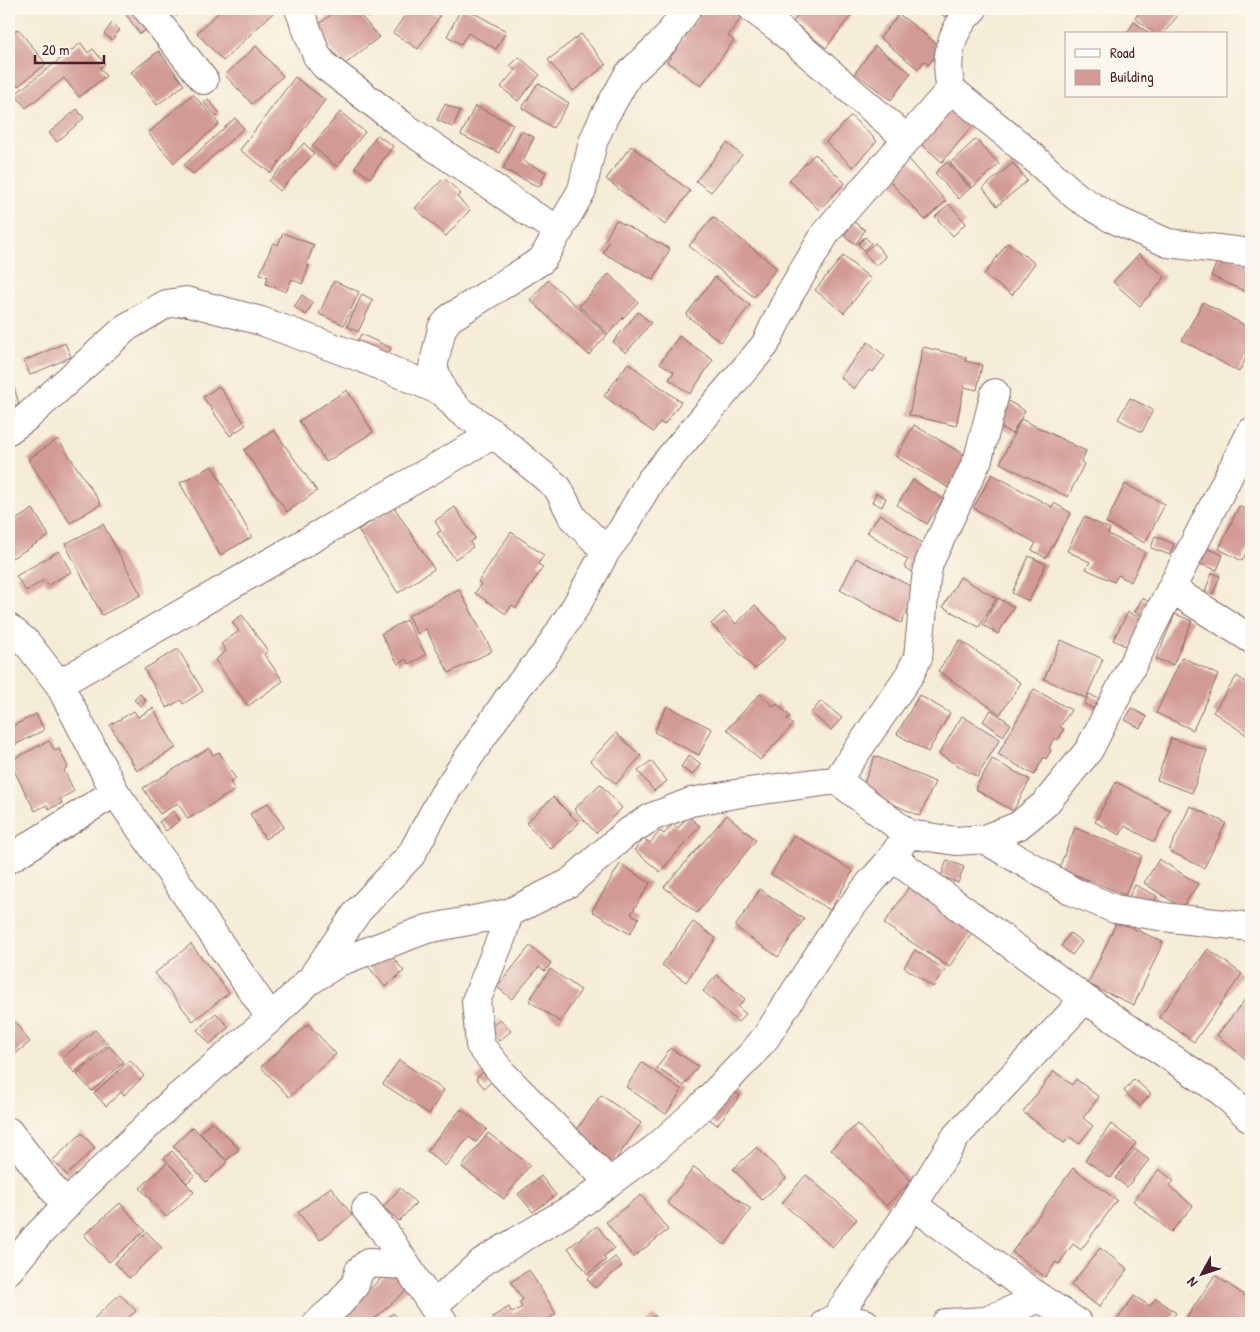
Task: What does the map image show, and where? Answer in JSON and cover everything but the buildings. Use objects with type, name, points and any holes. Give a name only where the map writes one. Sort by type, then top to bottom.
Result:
[{"type":"street","points":[[147,9],[204,80]]},
{"type":"street","points":[[299,9],[317,56],[325,66],[402,125],[533,215],[560,230]]},
{"type":"street","points":[[606,551],[573,518],[558,488],[494,434],[459,410],[443,392],[433,367],[442,328],[450,318],[542,260],[582,190],[586,165],[593,142],[604,117],[628,75],[666,39],[688,9]]},
{"type":"street","points":[[753,9],[776,26],[907,139]]},
{"type":"street","points":[[973,9],[956,30],[950,48],[948,76],[950,89],[1017,143],[1077,197],[1111,218],[1168,243],[1251,253]]},
{"type":"street","points":[[9,1270],[35,1238],[66,1205],[171,1103],[271,1018],[308,982],[358,911],[411,855],[444,794],[510,696],[546,653],[576,606],[606,551],[622,530],[650,482],[765,345],[789,295],[827,231],[950,89]]},
{"type":"street","points":[[9,430],[27,417],[128,328],[166,304],[186,301],[270,324],[362,358],[443,392]]},
{"type":"street","points":[[837,780],[910,674],[918,657],[929,563],[978,459],[995,393]]},
{"type":"street","points":[[308,982],[339,962],[427,930],[509,913],[569,883],[625,834],[652,817],[691,802],[837,780],[908,834],[956,841],[984,839],[1018,826],[1045,804],[1089,750],[1251,432]]},
{"type":"street","points":[[59,684],[494,434]]},
{"type":"street","points":[[1172,589],[1251,639]]},
{"type":"street","points":[[9,628],[26,642],[59,684],[115,792],[271,1018]]},
{"type":"street","points":[[9,859],[115,792]]},
{"type":"street","points":[[366,1209],[384,1231],[394,1259],[439,1315],[482,1262],[583,1202],[664,1140],[699,1110],[766,1038],[841,920],[892,857],[908,834]]},
{"type":"street","points":[[984,839],[1074,892],[1115,909],[1171,918],[1251,927]]},
{"type":"street","points":[[892,857],[1085,999],[1222,1092],[1251,1119]]},
{"type":"street","points":[[509,913],[502,936],[476,1001],[480,1045],[503,1074],[609,1182]]},
{"type":"street","points":[[831,1321],[913,1205],[957,1135],[1085,999]]},
{"type":"street","points":[[9,1132],[66,1206]]},
{"type":"street","points":[[913,1205],[1040,1298],[1078,1323]]},
{"type":"street","points":[[317,1323],[339,1304],[355,1285],[359,1271],[368,1263],[394,1259]]},
{"type":"street","points":[[946,1323],[986,1321],[1040,1298]]},
{"type":"street","points":[[831,1321],[865,1323]]}]
